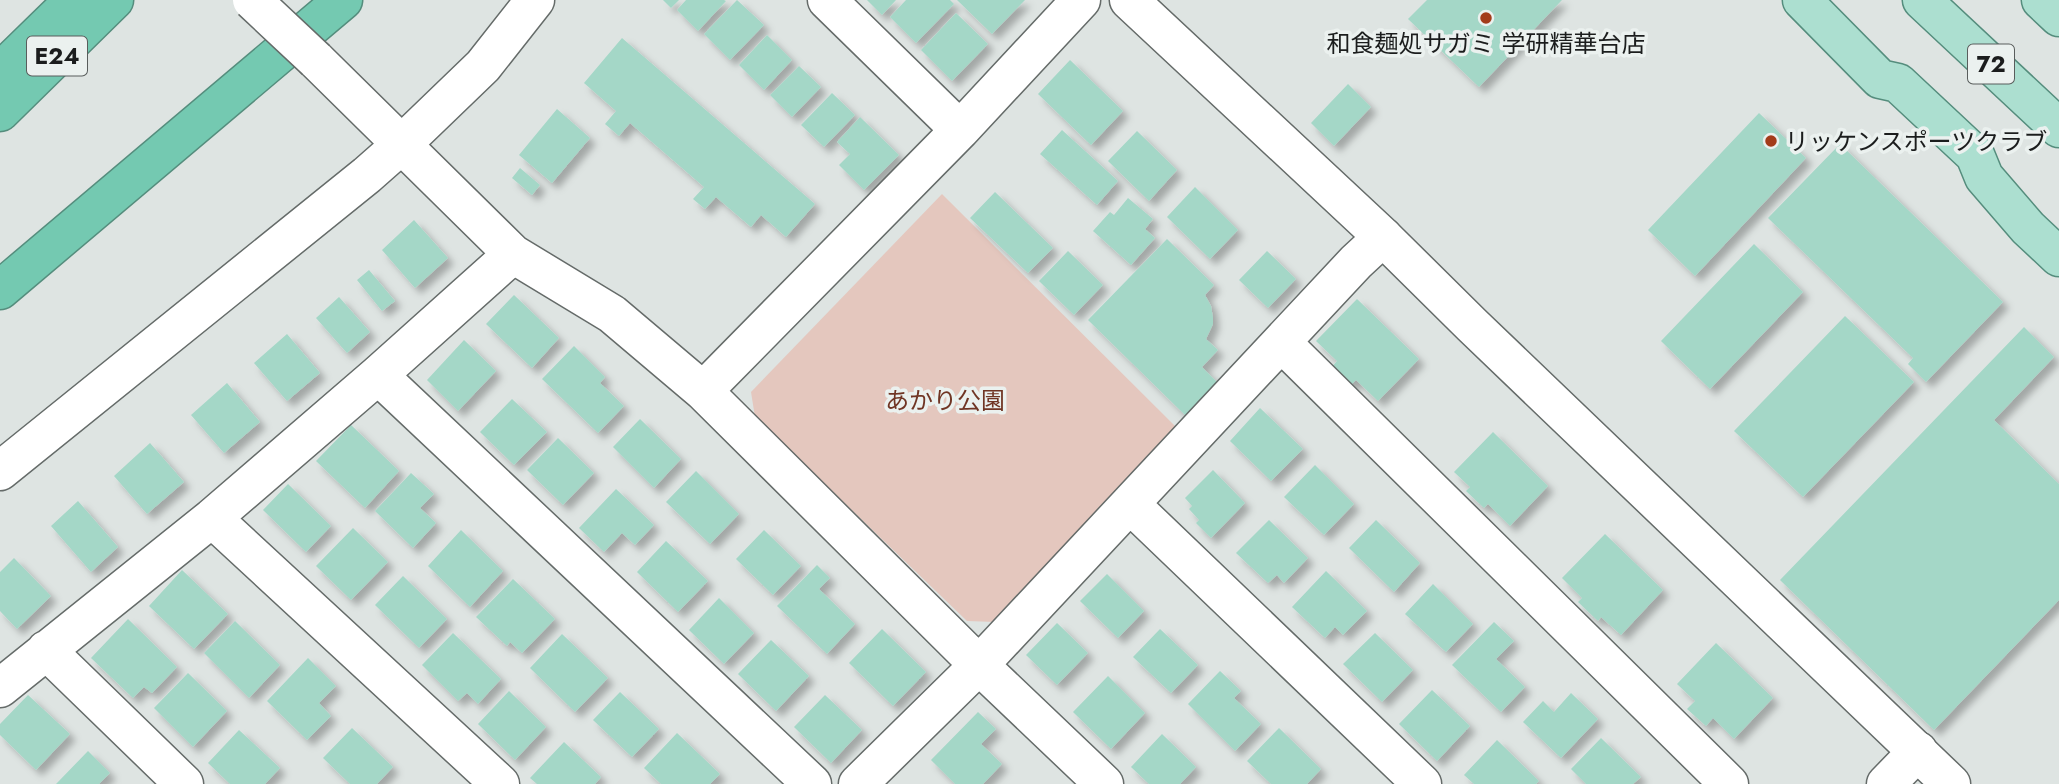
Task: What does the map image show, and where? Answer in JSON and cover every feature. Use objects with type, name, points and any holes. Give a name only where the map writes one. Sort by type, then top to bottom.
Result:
[{"type":"highway","name":"E24","points":[[0,72],[74,0]]},
{"type":"highway","name":"E24","points":[[0,112],[114,0]]},
{"type":"highway","points":[[0,290],[342,0]]},
{"type":"main road","points":[[1802,0],[1880,79],[1898,83],[1975,155],[1984,177],[2028,228],[2059,257]]},
{"type":"main road","name":"72","points":[[1922,0],[2059,128]]},
{"type":"main road","points":[[2041,0],[2059,17]]},
{"type":"street","points":[[252,0],[513,254],[612,314],[703,391],[979,665],[1104,784]]},
{"type":"street","points":[[0,471],[367,175],[483,66],[535,0]]},
{"type":"street","points":[[827,0],[960,130]]},
{"type":"street","points":[[703,391],[960,130],[1081,0]]},
{"type":"street","points":[[1129,0],[1383,237],[1951,784]]},
{"type":"street","points":[[859,784],[979,665],[1356,262],[1383,237]]},
{"type":"street","points":[[0,688],[212,518],[513,254]]},
{"type":"street","points":[[1282,343],[1729,784]]},
{"type":"street","points":[[377,375],[812,784]]},
{"type":"street","points":[[1131,505],[1422,784]]},
{"type":"street","points":[[212,518],[500,784]]},
{"type":"street","points":[[46,650],[184,784]]},
{"type":"street","points":[[1886,784],[1918,751]]},
{"type":"green space","name":"あかり公園","points":[[942,194],[1177,428],[995,622],[967,621],[755,417],[751,392]]},
{"type":"building","points":[[663,0],[679,0],[671,8]]},
{"type":"building","points":[[686,0],[726,1],[698,31],[677,10]]},
{"type":"building","points":[[737,0],[764,25],[730,60],[704,34]]},
{"type":"building","points":[[867,0],[896,0],[882,15]]},
{"type":"building","points":[[906,0],[950,0],[954,4],[916,43],[890,17]]},
{"type":"building","points":[[957,0],[1025,0],[992,34]]},
{"type":"building","points":[[1427,0],[1562,0],[1479,87],[1408,19]]},
{"type":"building","points":[[956,13],[988,44],[952,81],[921,50]]},
{"type":"building","points":[[767,35],[792,60],[764,90],[739,65]]},
{"type":"building","points":[[622,38],[815,204],[786,237],[761,215],[751,227],[716,197],[705,209],[693,199],[704,187],[630,123],[619,136],[605,124],[616,111],[584,83]]},
{"type":"building","points":[[1070,60],[1123,111],[1091,145],[1038,94]]},
{"type":"building","points":[[799,66],[821,87],[792,117],[770,95]]},
{"type":"building","points":[[1348,84],[1371,107],[1334,146],[1311,123]]},
{"type":"building","points":[[832,93],[855,115],[824,147],[801,125]]},
{"type":"building","points":[[557,109],[590,138],[552,183],[519,155]]},
{"type":"building","points":[[1759,113],[1806,158],[1695,276],[1648,230]]},
{"type":"building","points":[[860,117],[899,155],[864,190],[839,165],[850,154],[837,142]]},
{"type":"building","points":[[1062,130],[1118,181],[1097,205],[1040,154]]},
{"type":"building","points":[[1137,131],[1177,170],[1149,201],[1108,161]]},
{"type":"building","points":[[1840,144],[2003,302],[1926,382],[1908,364],[1913,358],[1768,218]]},
{"type":"building","points":[[520,168],[540,185],[532,195],[512,178]]},
{"type":"building","points":[[1195,187],[1238,230],[1210,259],[1167,217]]},
{"type":"building","points":[[995,192],[1053,248],[1028,273],[970,218]]},
{"type":"building","points":[[1128,198],[1153,219],[1145,229],[1155,238],[1131,265],[1093,231],[1110,212],[1114,215]]},
{"type":"building","points":[[414,220],[448,258],[415,288],[382,250]]},
{"type":"building","points":[[1167,239],[1214,285],[1205,295],[1213,318],[1206,339],[1218,350],[1202,367],[1217,382],[1185,415],[1088,320]]},
{"type":"building","points":[[1754,244],[1803,292],[1710,389],[1661,341]]},
{"type":"building","points":[[1068,251],[1103,285],[1074,315],[1039,281]]},
{"type":"building","points":[[1267,251],[1296,279],[1268,308],[1239,280]]},
{"type":"building","points":[[369,270],[395,301],[382,311],[357,280]]},
{"type":"building","points":[[514,295],[559,338],[532,368],[486,324]]},
{"type":"building","points":[[339,297],[370,332],[347,353],[316,318]]},
{"type":"building","points":[[1357,299],[1419,359],[1378,401],[1356,380],[1350,386],[1331,368],[1337,361],[1316,341]]},
{"type":"building","points":[[1845,316],[1914,382],[1803,497],[1734,431]]},
{"type":"building","points":[[2024,327],[2054,357],[1994,420],[2059,484],[2059,600],[1934,730],[1780,580]]},
{"type":"building","points":[[287,334],[320,373],[287,401],[254,363]]},
{"type":"building","points":[[464,340],[496,371],[458,411],[427,380]]},
{"type":"building","points":[[574,346],[605,377],[600,383],[624,406],[598,433],[542,379]]},
{"type":"building","points":[[227,383],[260,422],[224,453],[191,415]]},
{"type":"building","points":[[512,399],[547,432],[514,465],[480,432]]},
{"type":"building","points":[[1260,408],[1303,449],[1271,481],[1230,441]]},
{"type":"building","points":[[640,419],[681,459],[654,488],[613,447]]},
{"type":"building","points":[[351,425],[399,471],[365,508],[316,461]]},
{"type":"building","points":[[1493,432],[1548,486],[1510,526],[1488,504],[1484,508],[1466,491],[1470,487],[1454,472]]},
{"type":"building","points":[[558,438],[594,473],[563,505],[527,470]]},
{"type":"building","points":[[150,443],[184,482],[147,514],[114,476]]},
{"type":"building","points":[[1315,465],[1354,504],[1324,535],[1284,497]]},
{"type":"building","points":[[1213,470],[1245,503],[1211,538],[1196,523],[1199,520],[1189,509],[1192,506],[1185,498]]},
{"type":"building","points":[[696,471],[739,514],[710,544],[666,502]]},
{"type":"building","points":[[411,473],[434,494],[420,508],[436,523],[413,548],[375,511]]},
{"type":"building","points":[[288,484],[331,526],[306,552],[263,510]]},
{"type":"building","points":[[616,489],[654,525],[635,545],[622,533],[604,552],[579,528]]},
{"type":"building","points":[[78,501],[118,547],[91,572],[51,526]]},
{"type":"building","points":[[1269,520],[1308,558],[1284,583],[1277,575],[1268,583],[1236,553]]},
{"type":"building","points":[[1376,520],[1420,563],[1394,592],[1349,548]]},
{"type":"building","points":[[353,528],[388,562],[351,600],[316,566]]},
{"type":"building","points":[[461,530],[503,571],[470,607],[428,566]]},
{"type":"building","points":[[764,530],[801,566],[773,595],[736,559]]},
{"type":"building","points":[[1605,534],[1663,590],[1621,635],[1601,617],[1598,621],[1578,602],[1582,598],[1562,578]]},
{"type":"building","points":[[666,541],[708,581],[678,612],[637,572]]},
{"type":"building","points":[[14,558],[51,596],[17,629],[0,611],[0,572]]},
{"type":"building","points":[[817,565],[830,578],[819,589],[855,624],[827,654],[777,606]]},
{"type":"building","points":[[182,570],[228,614],[194,649],[149,606]]},
{"type":"building","points":[[1326,571],[1367,611],[1343,635],[1335,627],[1325,638],[1292,607]]},
{"type":"building","points":[[1107,574],[1144,611],[1118,638],[1080,601]]},
{"type":"building","points":[[403,576],[447,619],[419,648],[375,605]]},
{"type":"building","points":[[513,579],[555,619],[522,653],[510,642],[507,646],[476,617]]},
{"type":"building","points":[[1433,584],[1473,624],[1446,652],[1405,614]]},
{"type":"building","points":[[719,598],[754,633],[724,664],[689,630]]},
{"type":"building","points":[[128,619],[177,667],[152,693],[144,687],[133,698],[91,658]]},
{"type":"building","points":[[235,621],[280,665],[249,698],[204,653]]},
{"type":"building","points":[[1494,622],[1514,641],[1496,659],[1525,687],[1501,712],[1452,665]]},
{"type":"building","points":[[1057,623],[1088,653],[1057,685],[1026,655]]},
{"type":"building","points":[[882,629],[926,672],[893,706],[849,663]]},
{"type":"building","points":[[1160,629],[1198,665],[1171,693],[1133,657]]},
{"type":"building","points":[[453,633],[501,679],[478,704],[467,693],[458,701],[422,665]]},
{"type":"building","points":[[1375,633],[1413,670],[1382,702],[1343,664]]},
{"type":"building","points":[[562,634],[608,678],[575,712],[530,668]]},
{"type":"building","points":[[771,640],[809,676],[776,711],[738,674]]},
{"type":"building","points":[[1716,643],[1773,698],[1734,739],[1713,718],[1706,726],[1687,709],[1695,701],[1677,684]]},
{"type":"building","points":[[308,658],[336,686],[319,703],[331,716],[307,740],[267,701]]},
{"type":"building","points":[[1220,671],[1241,691],[1234,698],[1261,724],[1235,751],[1188,704]]},
{"type":"building","points":[[188,673],[227,711],[193,747],[154,708]]},
{"type":"building","points":[[1108,676],[1145,713],[1111,749],[1073,712]]},
{"type":"building","points":[[1432,690],[1470,726],[1437,761],[1399,724]]},
{"type":"building","points":[[509,691],[546,727],[515,760],[478,724]]},
{"type":"building","points":[[620,692],[659,729],[632,757],[593,720]]},
{"type":"building","points":[[1571,693],[1598,719],[1561,758],[1523,722],[1543,701],[1554,712]]},
{"type":"building","points":[[28,695],[70,734],[36,770],[0,735],[0,724]]},
{"type":"building","points":[[825,695],[862,730],[831,763],[794,727]]},
{"type":"building","points":[[978,712],[996,729],[981,744],[1002,764],[983,784],[955,784],[931,760]]},
{"type":"building","points":[[352,728],[393,767],[377,784],[350,784],[323,758]]},
{"type":"building","points":[[1279,728],[1321,769],[1307,784],[1271,784],[1247,761]]},
{"type":"building","points":[[239,730],[280,768],[265,784],[230,784],[208,763]]},
{"type":"building","points":[[677,733],[720,774],[710,784],[661,784],[644,768]]},
{"type":"building","points":[[1162,734],[1196,767],[1180,784],[1149,784],[1131,767]]},
{"type":"building","points":[[1601,738],[1641,777],[1633,784],[1586,784],[1571,769]]},
{"type":"building","points":[[1497,740],[1539,781],[1536,784],[1474,784],[1464,775]]},
{"type":"building","points":[[564,742],[601,777],[595,784],[537,784],[530,778]]},
{"type":"building","points":[[88,751],[110,773],[99,784],[56,784]]},
{"type":"place","name":"和食麺処サガミ 学研精華台店","points":[[1486,18]]},
{"type":"place","name":"リッケンスポーツクラブ","points":[[1771,141]]}]
